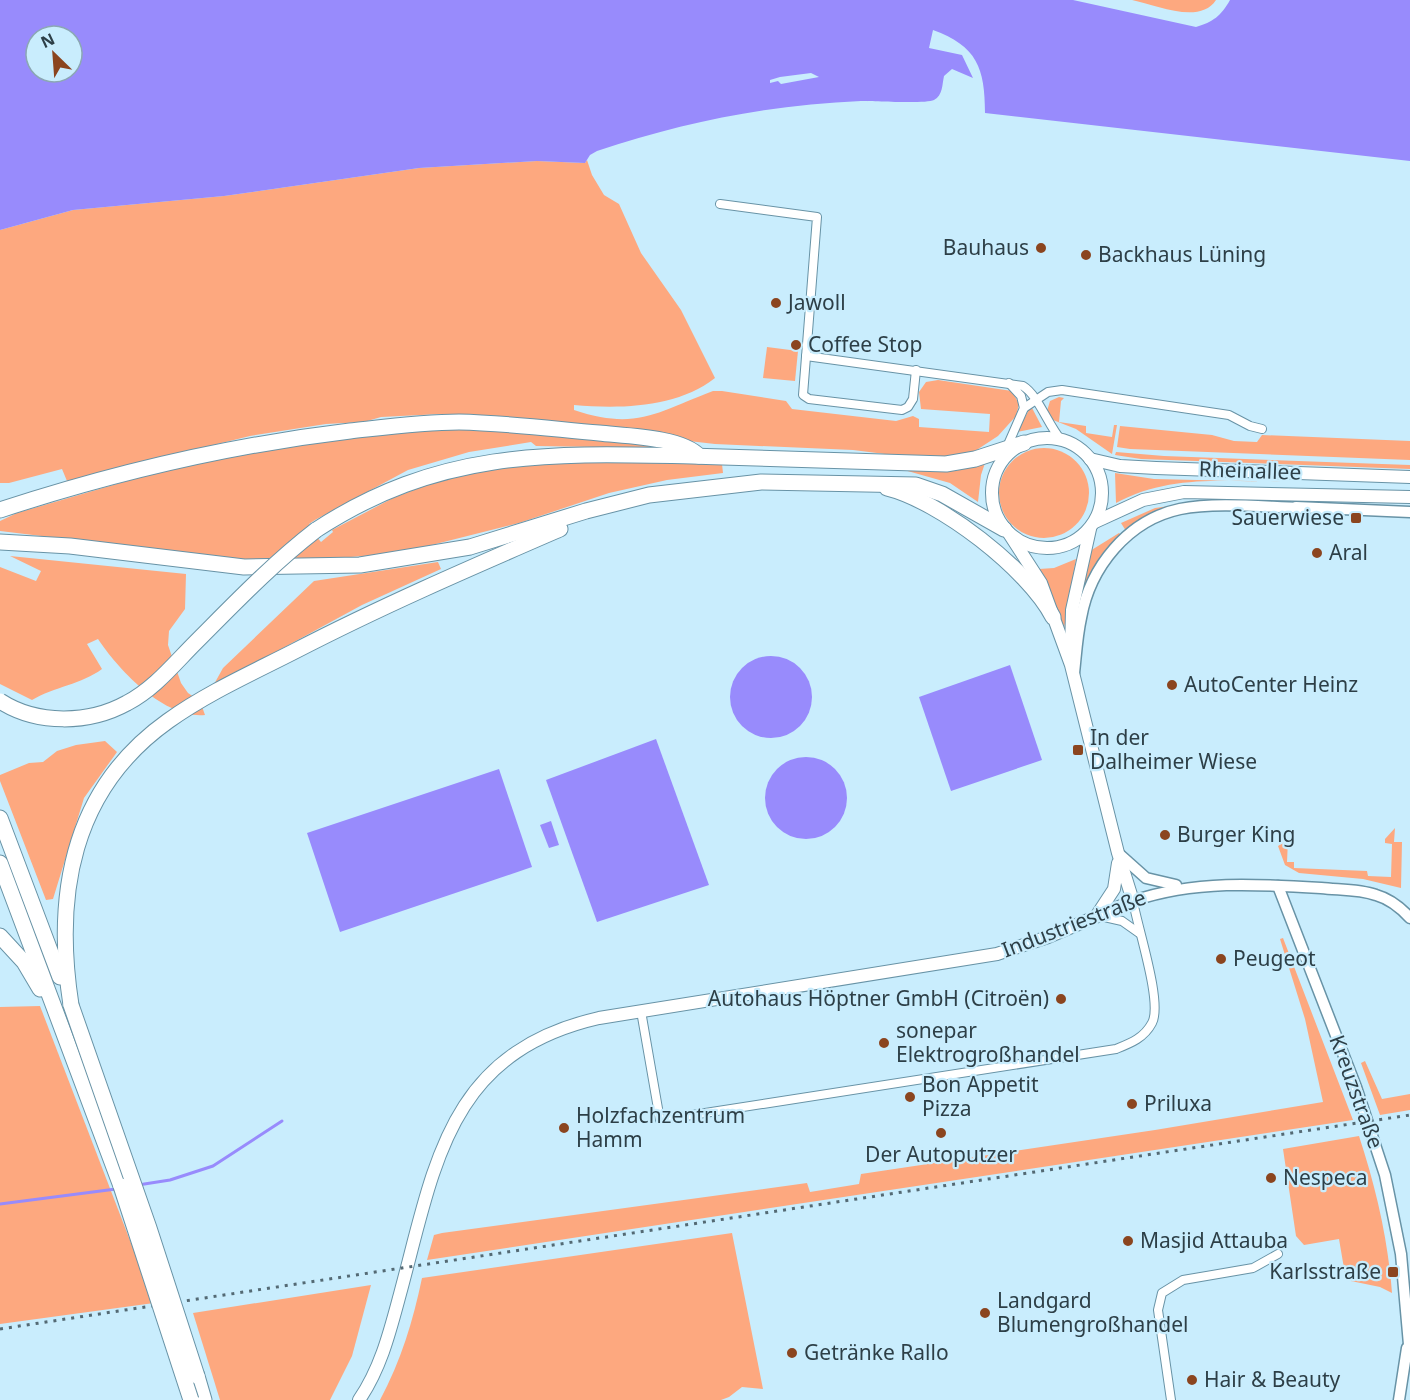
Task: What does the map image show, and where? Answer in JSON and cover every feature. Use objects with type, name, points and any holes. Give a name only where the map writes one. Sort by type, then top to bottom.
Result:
[{"type":"highway","points":[[0,510],[150,468],[240,448],[320,435],[435,423],[500,424],[639,438],[684,445],[699,456]]},
{"type":"highway","points":[[0,701],[34,715],[66,719],[97,715],[127,704],[153,686],[275,564],[316,530],[387,491],[465,466],[519,457],[566,454],[946,464],[1006,450],[1024,443]]},
{"type":"highway","points":[[0,542],[70,546],[235,566],[350,565],[398,560],[470,547],[617,502],[673,491],[761,482],[916,484],[942,494],[1006,531]]},
{"type":"highway","points":[[849,482],[900,492],[947,514],[1029,582],[1053,617]]},
{"type":"highway","points":[[71,1005],[64,962],[65,900],[73,857],[85,824],[111,779],[146,740],[187,708],[231,683],[440,581],[596,515],[673,491]]},
{"type":"highway","points":[[0,818],[71,1005],[149,1228],[204,1400]]},
{"type":"highway","points":[[0,863],[121,1186],[191,1400]]},
{"type":"highway","points":[[0,936],[24,962],[63,1028]]},
{"type":"main road","points":[[1072,671],[1072,610],[1102,493],[1100,478],[1090,459],[1077,447],[1060,440],[1042,438],[1024,443],[1013,450],[999,465],[993,482],[994,512],[1038,576],[1053,617],[1072,671],[1118,853],[1133,900]]},
{"type":"main road","name":"Rheinallee","points":[[1090,459],[1120,466],[1410,477]]},
{"type":"main road","name":"Rheinallee","points":[[1093,525],[1143,500],[1169,493],[1234,492],[1410,496]]},
{"type":"main road","points":[[1006,531],[1027,545],[1050,549],[1072,543],[1093,525]]},
{"type":"main road","points":[[1097,915],[1116,885],[1118,853]]},
{"type":"main road","name":"Industriestraße","points":[[359,1400],[375,1373],[391,1328],[431,1179],[446,1136],[473,1094],[496,1070],[527,1046],[567,1027],[641,1011],[997,954],[1029,944],[1133,900]]},
{"type":"street","points":[[720,204],[817,217],[803,395],[809,399],[896,410],[908,407],[911,403],[916,370]]},
{"type":"street","points":[[806,356],[1009,383],[1026,388],[1036,400],[1048,424],[1060,440]]},
{"type":"street","points":[[999,465],[1024,408],[1022,396],[1009,383]]},
{"type":"street","name":"Rheinallee","points":[[1024,408],[1051,391],[1062,390],[1229,415],[1250,426],[1262,429]]},
{"type":"street","name":"Rheinallee","points":[[1234,492],[1300,508],[1410,512]]},
{"type":"street","points":[[1072,671],[1081,618],[1089,591],[1110,553],[1136,528],[1155,517],[1182,509],[1300,508]]},
{"type":"street","points":[[1118,853],[1131,867],[1154,882],[1188,886]]},
{"type":"street","name":"Industriestraße","points":[[1133,900],[1188,886],[1278,886],[1374,894],[1392,902],[1410,918]]},
{"type":"street","name":"Kreuzstraße","points":[[1278,886],[1348,1067],[1385,1175],[1401,1254],[1410,1356]]},
{"type":"street","points":[[641,1011],[660,1120],[706,1115],[1116,1049],[1138,1040],[1153,1022],[1153,987],[1133,900]]},
{"type":"street","points":[[1097,915],[1122,921],[1139,934]]},
{"type":"street","points":[[1171,1400],[1158,1310],[1162,1293],[1173,1284],[1183,1280],[1253,1268],[1278,1254]]},
{"type":"street","name":"Kreuzstraße","points":[[1401,1400],[1408,1342]]},
{"type":"street","points":[[1401,1400],[1410,1399]]},
{"type":"shaded area","points":[[0,0],[1073,0],[1196,27],[1216,18],[1230,0],[1410,0],[1410,161],[985,113],[985,97],[980,71],[969,51],[948,36],[933,30],[929,48],[962,55],[973,78],[952,69],[944,76],[942,90],[934,100],[827,103],[760,111],[695,123],[630,141],[597,151],[590,155],[585,163],[537,161],[419,168],[224,196],[73,210],[0,230]]},
{"type":"shaded area","points":[[1132,0],[1216,0],[1209,7],[1200,11],[1189,12],[1165,9]]},
{"type":"shaded area","points":[[587,160],[592,175],[604,195],[619,204],[641,253],[681,310],[715,378],[700,388],[666,401],[610,407],[574,405],[574,410],[614,419],[631,419],[661,412],[713,391],[722,391],[786,401],[792,409],[896,421],[913,416],[919,419],[919,427],[989,432],[990,414],[921,409],[919,392],[926,382],[938,380],[1012,391],[1019,404],[1016,416],[998,436],[972,453],[957,457],[715,444],[539,424],[499,416],[441,414],[381,417],[364,422],[326,424],[250,436],[67,481],[62,469],[9,483],[0,483],[0,230],[73,210],[224,196],[419,168],[537,161],[585,163]]},
{"type":"shaded area","points":[[767,347],[798,351],[795,381],[763,378]]},
{"type":"shaded area","points":[[1059,397],[1064,398],[1061,401],[1059,422],[1086,426],[1086,433],[1112,437],[1114,425],[1117,425],[1112,454],[1076,429],[1053,420],[1047,411],[1050,401]]},
{"type":"shaded area","points":[[1031,406],[1042,427],[1017,432]]},
{"type":"shaded area","points":[[1120,426],[1212,435],[1234,441],[1257,442],[1262,435],[1410,441],[1410,460],[1130,449],[1117,447]]},
{"type":"shaded area","points":[[453,428],[513,430],[657,444],[657,448],[536,446],[531,442],[469,452],[408,470],[315,520],[309,524],[310,529],[321,542],[333,532],[332,530],[393,498],[453,475],[504,465],[568,462],[722,464],[723,473],[667,480],[609,493],[519,523],[400,553],[302,561],[257,562],[0,531],[0,521],[17,513],[144,476],[300,441]]},
{"type":"shaded area","points":[[1044,448],[1061,452],[1076,461],[1085,476],[1089,493],[1085,510],[1076,525],[1061,534],[1044,538],[1027,534],[1012,525],[1003,510],[999,493],[1003,476],[1012,461],[1027,452]]},
{"type":"shaded area","points":[[1116,452],[1164,456],[1410,465],[1410,469],[1141,459],[1115,455]]},
{"type":"shaded area","points":[[985,463],[981,475],[978,502],[950,483],[904,470],[955,471]]},
{"type":"shaded area","points":[[1115,473],[1154,479],[1235,481],[1176,484],[1136,494],[1116,503]]},
{"type":"shaded area","points":[[1205,501],[1242,501],[1201,504],[1126,531],[1121,523],[1155,508]]},
{"type":"shaded area","points":[[1119,533],[1122,536],[1085,593],[1082,593],[1090,551]]},
{"type":"shaded area","points":[[10,556],[186,574],[185,609],[169,631],[168,645],[181,683],[188,693],[200,701],[205,715],[189,714],[158,701],[117,664],[98,639],[87,644],[102,669],[86,678],[32,700],[0,684],[0,567],[36,581],[41,571]]},
{"type":"shaded area","points":[[1076,559],[1064,629],[1062,629],[1050,591],[1039,569],[1054,568]]},
{"type":"shaded area","points":[[438,562],[441,569],[362,605],[213,686],[223,668],[314,581]]},
{"type":"shaded area","points":[[771,656],[787,660],[800,668],[808,681],[812,697],[808,713],[800,726],[787,734],[771,738],[755,734],[742,726],[734,713],[730,697],[734,681],[742,668],[755,660]]},
{"type":"shaded area","points":[[1010,665],[1042,760],[951,791],[919,697]]},
{"type":"shaded area","points":[[656,739],[709,885],[597,922],[546,780]]},
{"type":"shaded area","points":[[105,741],[117,752],[84,798],[53,899],[46,900],[0,781],[0,775],[29,763],[43,762],[57,751],[76,745]]},
{"type":"shaded area","points":[[806,757],[822,760],[835,769],[844,782],[847,798],[844,814],[835,827],[822,836],[806,839],[790,836],[777,827],[768,814],[765,798],[768,782],[777,769],[790,760]]},
{"type":"shaded area","points":[[499,769],[532,867],[340,932],[307,833]]},
{"type":"shaded area","points":[[551,821],[559,845],[549,848],[540,825]]},
{"type":"shaded area","points":[[1395,828],[1394,842],[1402,842],[1401,888],[1363,879],[1299,873],[1285,865],[1278,846],[1288,840],[1287,862],[1294,862],[1294,868],[1367,871],[1368,876],[1391,877],[1392,844],[1385,843],[1385,839]]},
{"type":"shaded area","points":[[1283,938],[1353,1120],[427,1260],[434,1235],[442,1233],[807,1183],[810,1192],[859,1184],[861,1174],[1323,1102],[1305,1019],[1280,939]]},
{"type":"shaded area","points":[[40,1006],[154,1303],[0,1324],[0,1007]]},
{"type":"shaded area","points":[[1365,1061],[1382,1099],[1410,1094],[1410,1110],[1380,1115],[1361,1063]]},
{"type":"shaded area","points":[[1359,1136],[1380,1214],[1388,1253],[1392,1293],[1380,1287],[1346,1280],[1339,1239],[1304,1245],[1296,1236],[1283,1149]]},
{"type":"shaded area","points":[[732,1233],[763,1389],[742,1387],[721,1400],[380,1400],[406,1340],[422,1278]]},
{"type":"shaded area","points":[[371,1285],[352,1356],[330,1400],[220,1400],[193,1313]]},
{"type":"pier","points":[[811,73],[819,77],[781,84],[778,81],[770,83],[770,80],[780,77]]},
{"type":"waterway","points":[[138,1185],[170,1180],[213,1166],[282,1121]]},
{"type":"waterway","points":[[0,1204],[116,1189]]},
{"type":"railway","points":[[0,1329],[1410,1115]]},
{"type":"place","name":"Bauhaus","points":[[1041,248]]},
{"type":"place","name":"Backhaus Lüning","points":[[1086,255]]},
{"type":"place","name":"Jawoll","points":[[776,303]]},
{"type":"place","name":"Coffee Stop","points":[[796,345]]},
{"type":"place","name":"Sauerwiese","points":[[1356,518]]},
{"type":"place","name":"Aral","points":[[1317,553]]},
{"type":"place","name":"AutoCenter Heinz","points":[[1172,685]]},
{"type":"place","name":"In der Dalheimer Wiese","points":[[1078,750]]},
{"type":"place","name":"Burger King","points":[[1165,835]]},
{"type":"place","name":"Peugeot","points":[[1221,959]]},
{"type":"place","name":"Autohaus Höptner GmbH (Citroën)","points":[[1061,999]]},
{"type":"place","name":"sonepar Elektrogroßhandel","points":[[884,1043]]},
{"type":"place","name":"Bon Appetit Pizza","points":[[910,1097]]},
{"type":"place","name":"Priluxa","points":[[1132,1104]]},
{"type":"place","name":"Holzfachzentrum Hamm","points":[[564,1128]]},
{"type":"place","name":"Der Autoputzer","points":[[941,1133]]},
{"type":"place","name":"Nespeca","points":[[1271,1178]]},
{"type":"place","name":"Masjid Attauba","points":[[1128,1241]]},
{"type":"place","name":"Karlsstraße","points":[[1393,1272]]},
{"type":"place","name":"Landgard Blumengroßhandel","points":[[985,1313]]},
{"type":"place","name":"Getränke Rallo","points":[[792,1353]]},
{"type":"place","name":"Hair & Beauty","points":[[1192,1380]]}]
